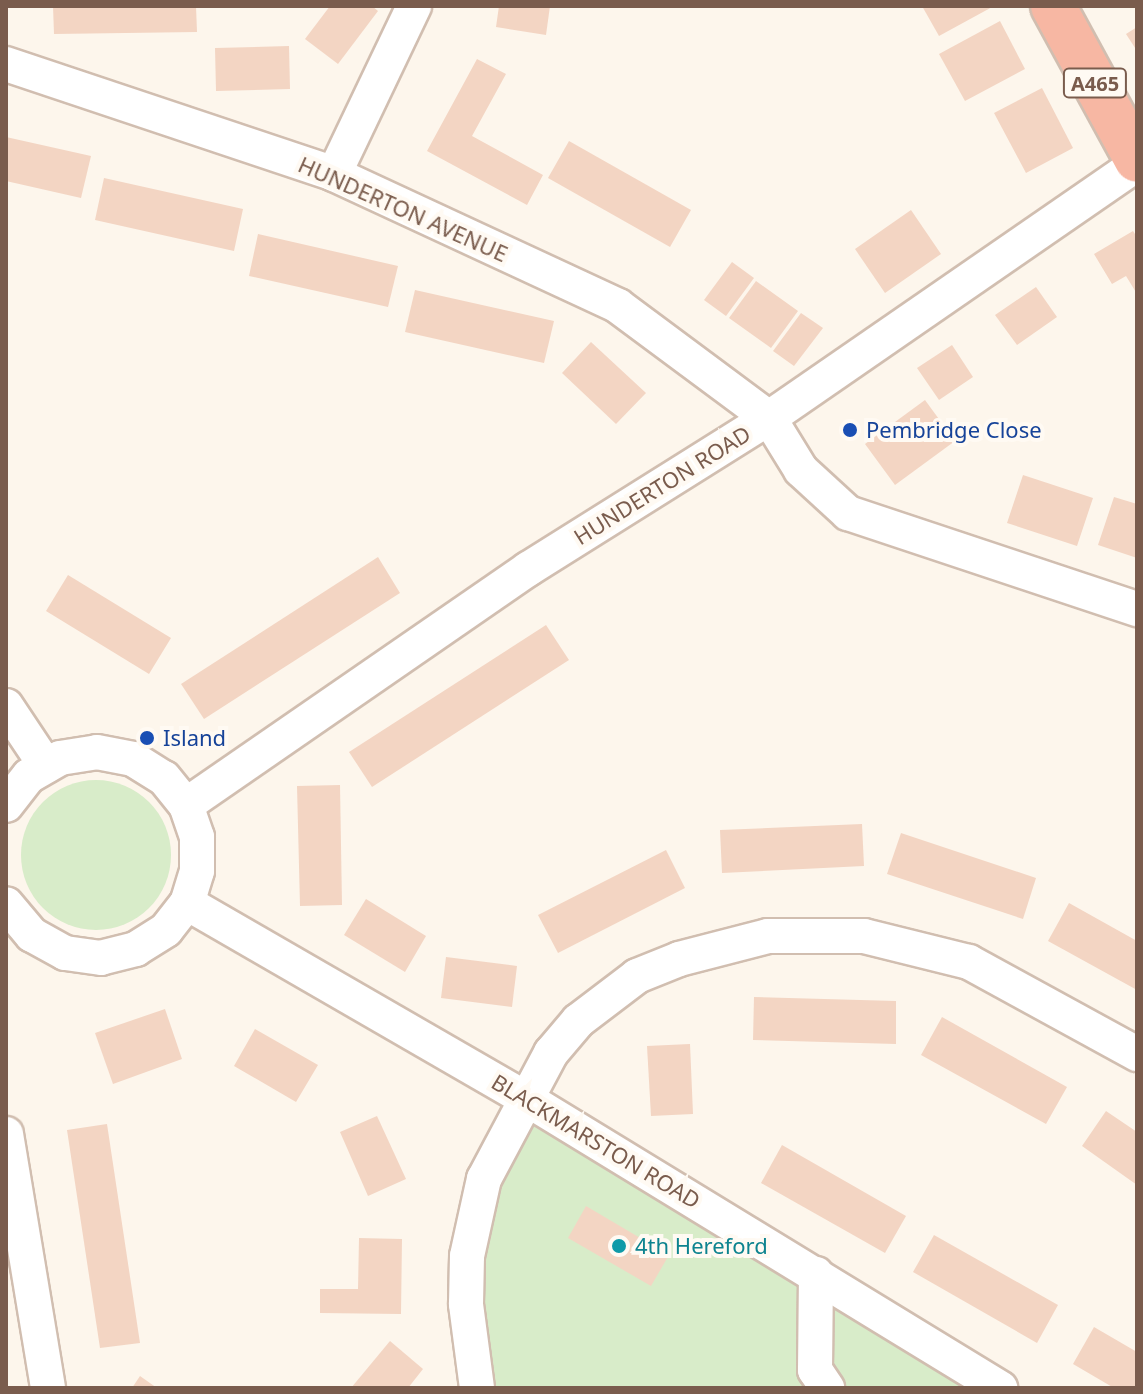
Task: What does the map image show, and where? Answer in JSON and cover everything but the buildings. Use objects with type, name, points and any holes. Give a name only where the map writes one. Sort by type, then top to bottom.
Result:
[{"type":"highway","name":"A465","points":[[1053,6],[1137,162]]},
{"type":"street","points":[[334,174],[414,6]]},
{"type":"street","name":"HUNDERTON AVENUE","points":[[6,64],[334,174],[618,306],[769,418]]},
{"type":"street","name":"HUNDERTON ROAD","points":[[186,805],[528,569],[769,418],[1137,162]]},
{"type":"street","points":[[769,418],[801,470],[848,513],[1137,609]]},
{"type":"street","points":[[6,706],[46,766]]},
{"type":"street","points":[[6,805],[29,776],[46,766],[97,752],[133,759],[164,778],[186,805],[197,837],[197,871],[187,903],[166,930],[146,943],[101,958],[65,953],[9,923]]},
{"type":"street","name":"BLACKMARSTON ROAD","points":[[187,903],[525,1098],[1000,1388]]},
{"type":"street","points":[[477,1388],[466,1304],[472,1218],[484,1179],[525,1098],[578,1021],[637,976],[727,944],[806,933],[892,941],[969,962],[1137,1054]]},
{"type":"street","points":[[6,1134],[48,1388]]},
{"type":"street","points":[[816,1274],[815,1370],[827,1388]]},
{"type":"green space","points":[[96,780],[125,786],[149,802],[165,826],[171,855],[165,884],[149,908],[125,924],[96,930],[67,924],[43,908],[27,884],[21,855],[27,826],[43,802],[67,786]]},
{"type":"green space","points":[[525,1098],[1003,1388],[477,1388],[472,1218]]},
{"type":"place","name":"Pembridge Close","points":[[850,430]]},
{"type":"place","name":"Island","points":[[147,738]]},
{"type":"place","name":"4th Hereford","points":[[619,1246]]}]
